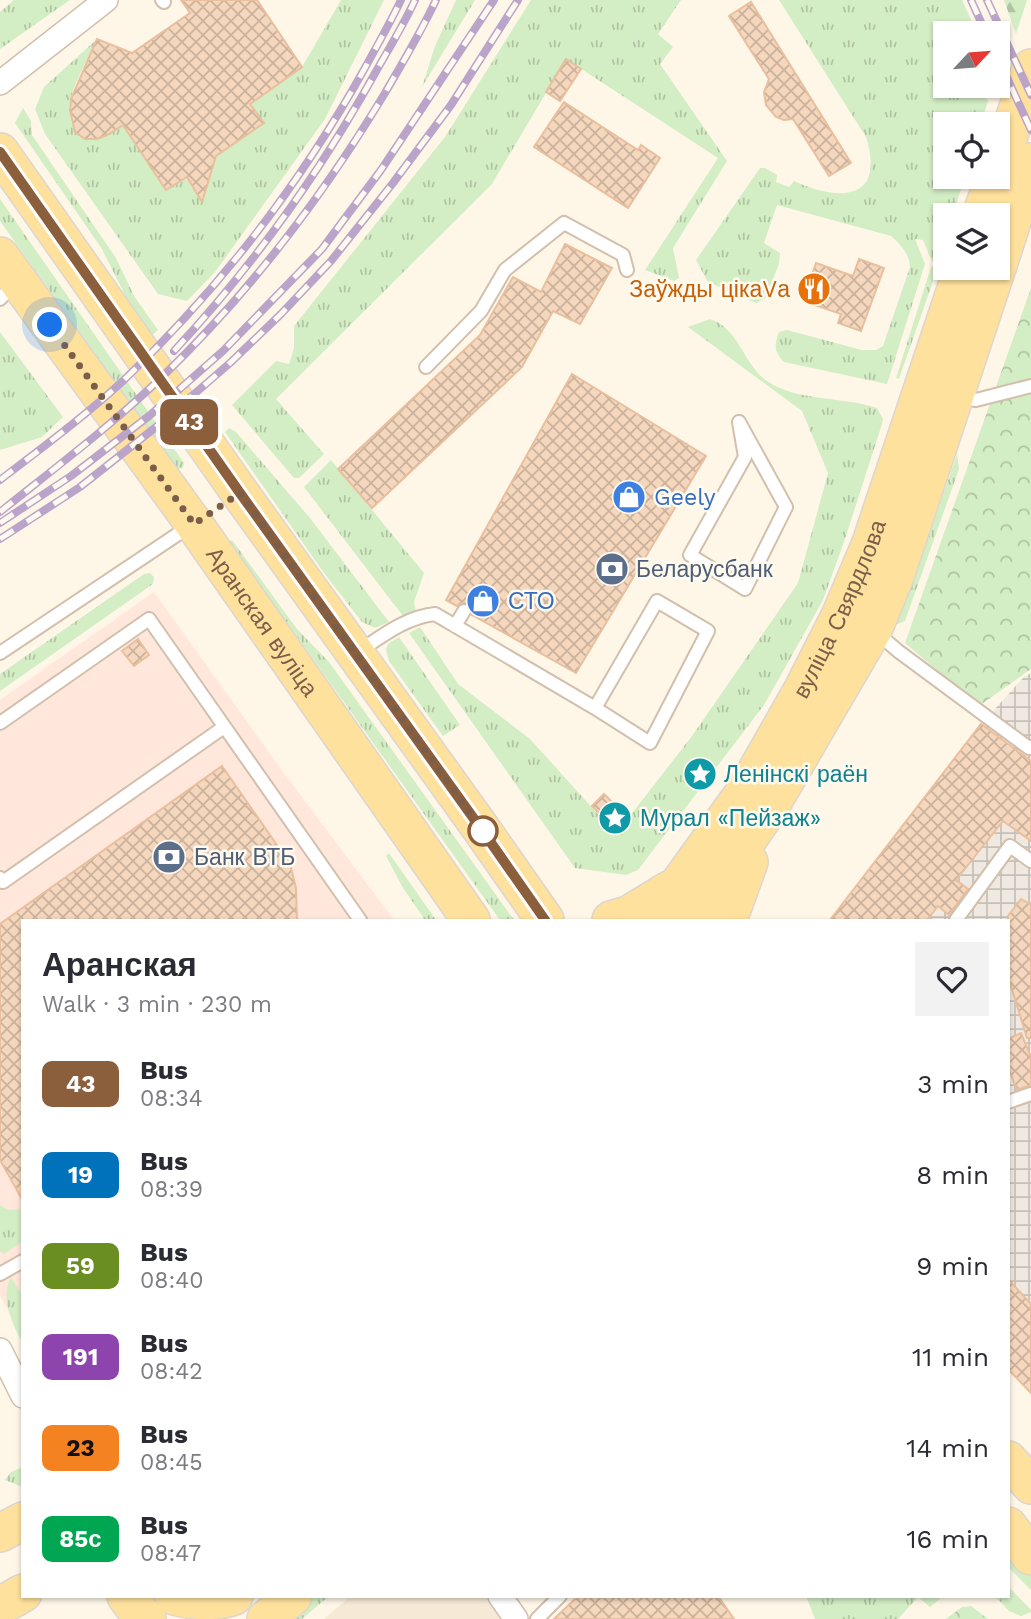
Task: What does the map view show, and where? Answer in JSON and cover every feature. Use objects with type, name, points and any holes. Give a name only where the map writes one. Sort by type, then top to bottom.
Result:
[{"type":"main road","points":[[1010,132],[1031,68]]},
{"type":"main road","points":[[0,152],[544,919]]},
{"type":"main road","name":"вуліца Свярдлова","points":[[1010,226],[1031,162]]},
{"type":"main road","name":"Аранская вуліца","points":[[6,278],[194,524],[470,919]]},
{"type":"main road","name":"вуліца Свярдлова","points":[[654,919],[744,793],[802,691],[841,614],[871,543],[959,280]]},
{"type":"main road","name":"вуліца Свярдлова","points":[[693,919],[768,810],[873,630],[895,576],[992,280]]},
{"type":"main road","points":[[194,524],[240,493]]},
{"type":"main road","points":[[728,919],[768,810]]},
{"type":"main road","points":[[614,919],[628,915],[681,882]]},
{"type":"main road","points":[[1010,1462],[1031,1485]]},
{"type":"main road","points":[[0,1533],[21,1522]]},
{"type":"main road","points":[[1010,1529],[1031,1556]]},
{"type":"main road","points":[[0,1606],[21,1594]]},
{"type":"main road","points":[[127,1598],[147,1619]]},
{"type":"main road","points":[[180,1598],[228,1598]]},
{"type":"main road","points":[[266,1619],[291,1598]]},
{"type":"street","points":[[0,83],[106,0]]},
{"type":"street","points":[[0,1350],[21,1392]]},
{"type":"street","points":[[501,1598],[516,1619]]},
{"type":"lane","points":[[426,367],[481,311],[505,270],[564,223],[623,255],[627,270]]},
{"type":"lane","points":[[955,396],[976,400],[1031,386]]},
{"type":"lane","points":[[739,422],[786,506],[745,589],[690,555],[746,457],[739,422]]},
{"type":"lane","points":[[0,653],[194,524]]},
{"type":"lane","points":[[354,654],[398,626],[425,615],[435,614],[650,743],[708,631],[657,601],[595,708]]},
{"type":"lane","points":[[455,626],[464,611]]},
{"type":"lane","points":[[0,723],[149,620],[359,919]]},
{"type":"lane","points":[[873,630],[986,718],[1028,748],[1031,747]]},
{"type":"lane","points":[[0,878],[2,882],[224,727]]},
{"type":"lane","points":[[957,919],[1010,846],[1031,860]]},
{"type":"lane","points":[[1010,1101],[1031,1094]]},
{"type":"lane","points":[[0,1274],[21,1262]]},
{"type":"lane","points":[[537,1619],[558,1598]]},
{"type":"shaded area","points":[[154,592],[393,919],[21,919],[21,1333],[0,1296],[0,700]]},
{"type":"shaded area","points":[[1031,673],[1031,1393],[1010,1371],[1010,919],[831,919],[981,724],[1024,677]]},
{"type":"shaded area","points":[[349,1598],[487,1598],[502,1619],[324,1619]]},
{"type":"green space","points":[[14,0],[70,0],[0,49],[0,12]]},
{"type":"green space","points":[[341,0],[384,0],[325,119],[215,272],[187,301],[158,294],[45,134],[35,109],[44,87],[97,39],[70,101],[70,116],[74,129],[84,137],[98,139],[123,125],[166,190],[185,179],[196,181],[195,191],[201,195],[212,170],[203,165],[264,124],[250,104],[302,67]]},
{"type":"green space","points":[[456,0],[475,0],[422,87],[435,46]]},
{"type":"green space","points":[[531,0],[681,0],[658,34],[673,47],[660,64],[727,161],[673,248],[679,278],[674,281],[645,270],[718,158],[566,59],[492,184],[276,399],[324,454],[299,478],[294,478],[232,405],[276,361],[289,364],[294,348],[294,326],[445,137]]},
{"type":"green space","points":[[779,0],[962,0],[972,21],[933,21],[933,98],[986,98],[988,101],[985,112],[933,112],[933,189],[961,189],[957,203],[933,203],[933,260],[923,240],[915,239],[925,264],[887,384],[784,362],[778,355],[776,345],[779,332],[787,330],[862,350],[876,350],[883,346],[910,267],[904,250],[891,236],[777,205],[764,243],[780,253],[779,264],[765,299],[756,303],[708,282],[696,260],[760,168],[777,175],[776,182],[789,187],[794,181],[827,192],[842,193],[854,191],[864,185],[870,174],[866,137]]},
{"type":"green space","points":[[1004,0],[1027,0],[1016,34]]},
{"type":"green space","points":[[23,108],[31,121],[32,135],[116,258],[134,296],[158,330],[150,337],[129,303],[102,249],[15,123]]},
{"type":"green space","points":[[0,199],[184,463],[183,468],[175,466],[0,221]]},
{"type":"green space","points":[[933,266],[933,280],[899,379],[896,378]]},
{"type":"green space","points":[[1031,288],[1031,669],[979,706],[905,643]]},
{"type":"green space","points":[[710,319],[728,330],[759,374],[779,388],[806,396],[877,408],[883,419],[823,600],[764,705],[638,870],[626,875],[575,868],[409,633],[420,627],[458,684],[530,739],[616,834],[692,736],[798,583],[828,473],[802,411],[688,327]]},
{"type":"green space","points":[[0,332],[63,417],[42,437],[0,450]]},
{"type":"green space","points":[[229,428],[236,432],[310,518],[389,622],[375,628],[362,622],[324,573],[225,432]]},
{"type":"green space","points":[[957,454],[959,469],[905,621],[895,625],[914,579]]},
{"type":"green space","points":[[331,460],[424,573],[414,602],[416,611],[403,616],[304,487]]},
{"type":"green space","points":[[232,540],[297,629],[329,662],[513,919],[499,919],[229,542]]},
{"type":"green space","points":[[150,573],[154,577],[153,584],[0,691],[0,674],[144,574]]},
{"type":"green space","points":[[399,637],[460,725],[443,736],[389,661],[386,649],[388,644]]},
{"type":"green space","points":[[389,853],[435,919],[424,919],[403,888],[386,856]]},
{"type":"green space","points":[[0,1205],[8,1210],[21,1209],[21,1242],[4,1254],[0,1251]]},
{"type":"green space","points":[[11,1277],[21,1294],[21,1339],[11,1318],[7,1301]]},
{"type":"green space","points":[[21,1468],[21,1486],[5,1480],[11,1472]]},
{"type":"green space","points":[[1010,1550],[1031,1573],[1031,1590],[1010,1569]]},
{"type":"green space","points":[[1010,1588],[1031,1612],[1021,1616],[1009,1611],[997,1598],[1010,1598]]},
{"type":"green space","points":[[314,1598],[327,1598],[302,1619],[290,1619]]},
{"type":"green space","points":[[807,1598],[917,1598],[898,1619],[815,1619]]},
{"type":"green space","points":[[919,1598],[940,1599],[930,1607]]},
{"type":"green space","points":[[971,1606],[988,1619],[946,1619],[962,1607]]},
{"type":"building","points":[[181,0],[257,0],[302,67],[250,104],[264,123],[216,156],[202,202],[187,177],[166,190],[123,125],[97,139],[85,139],[75,132],[70,111],[71,99],[97,39],[132,53],[190,13]]},
{"type":"building","points":[[751,2],[851,163],[829,176],[793,119],[776,117],[766,105],[764,92],[769,79],[729,16]]},
{"type":"building","points":[[566,59],[581,69],[560,101],[546,92]]},
{"type":"building","points":[[564,102],[638,150],[641,145],[660,158],[628,208],[534,147]]},
{"type":"building","points":[[565,244],[612,268],[580,324],[553,311],[522,367],[372,508],[338,469],[480,335],[513,277],[541,292]]},
{"type":"building","points":[[859,259],[884,268],[861,331],[838,323],[841,314],[803,301],[816,263],[853,276]]},
{"type":"building","points":[[572,374],[706,456],[576,673],[472,615],[472,607],[468,603],[460,603],[457,606],[446,600]]},
{"type":"building","points":[[138,639],[149,655],[134,666],[122,651]]},
{"type":"building","points":[[981,724],[1031,761],[1031,841],[1003,821],[956,880],[968,889],[949,915],[938,906],[928,919],[831,919]]},
{"type":"building","points":[[222,766],[290,864],[296,888],[297,919],[21,919],[21,1197],[0,1160],[0,924]]},
{"type":"building","points":[[604,794],[622,812],[610,824],[592,806]]},
{"type":"building","points":[[1021,899],[1031,905],[1031,1038],[1027,1038],[1010,983],[1008,916]]},
{"type":"building","points":[[1021,1033],[1031,1057],[1031,1085],[1017,1090],[1010,1072],[1010,1038]]},
{"type":"building","points":[[1010,1281],[1031,1304],[1031,1393],[1010,1371]]},
{"type":"building","points":[[576,1598],[719,1598],[734,1619],[554,1619]]},
{"type":"railway","points":[[0,480],[79,419],[124,380],[226,271],[315,151],[366,66],[401,0]]},
{"type":"railway","points":[[174,351],[230,287],[307,184],[353,112],[415,0]]},
{"type":"railway","points":[[0,512],[144,394],[195,344],[255,277],[310,206],[361,131],[436,0]]},
{"type":"railway","points":[[0,523],[71,476],[149,416],[223,351],[322,249],[381,170],[494,0]]},
{"type":"railway","points":[[0,539],[80,487],[156,427],[230,363],[281,314],[331,261],[393,183],[451,105],[518,0]]},
{"type":"railway","points":[[971,0],[981,21]]},
{"type":"railway","points":[[987,0],[1031,95]]},
{"type":"railway","points":[[1010,84],[1031,130]]},
{"type":"bus line","name":"43","points":[[0,152],[544,919]]},
{"type":"place","name":"Заўжды цікаVа","points":[[814,289]]},
{"type":"place","name":"Geely","points":[[629,497]]},
{"type":"place","name":"Беларусбанк","points":[[612,569]]},
{"type":"place","name":"СТО","points":[[483,601]]},
{"type":"place","name":"Ленінскі раён","points":[[700,774]]},
{"type":"place","name":"Мурал «Пейзаж»","points":[[615,818]]},
{"type":"place","name":"Банк ВТБ","points":[[169,857]]},
{"type":"route","points":[[50,325],[194,524],[240,493],[483,831]]}]
